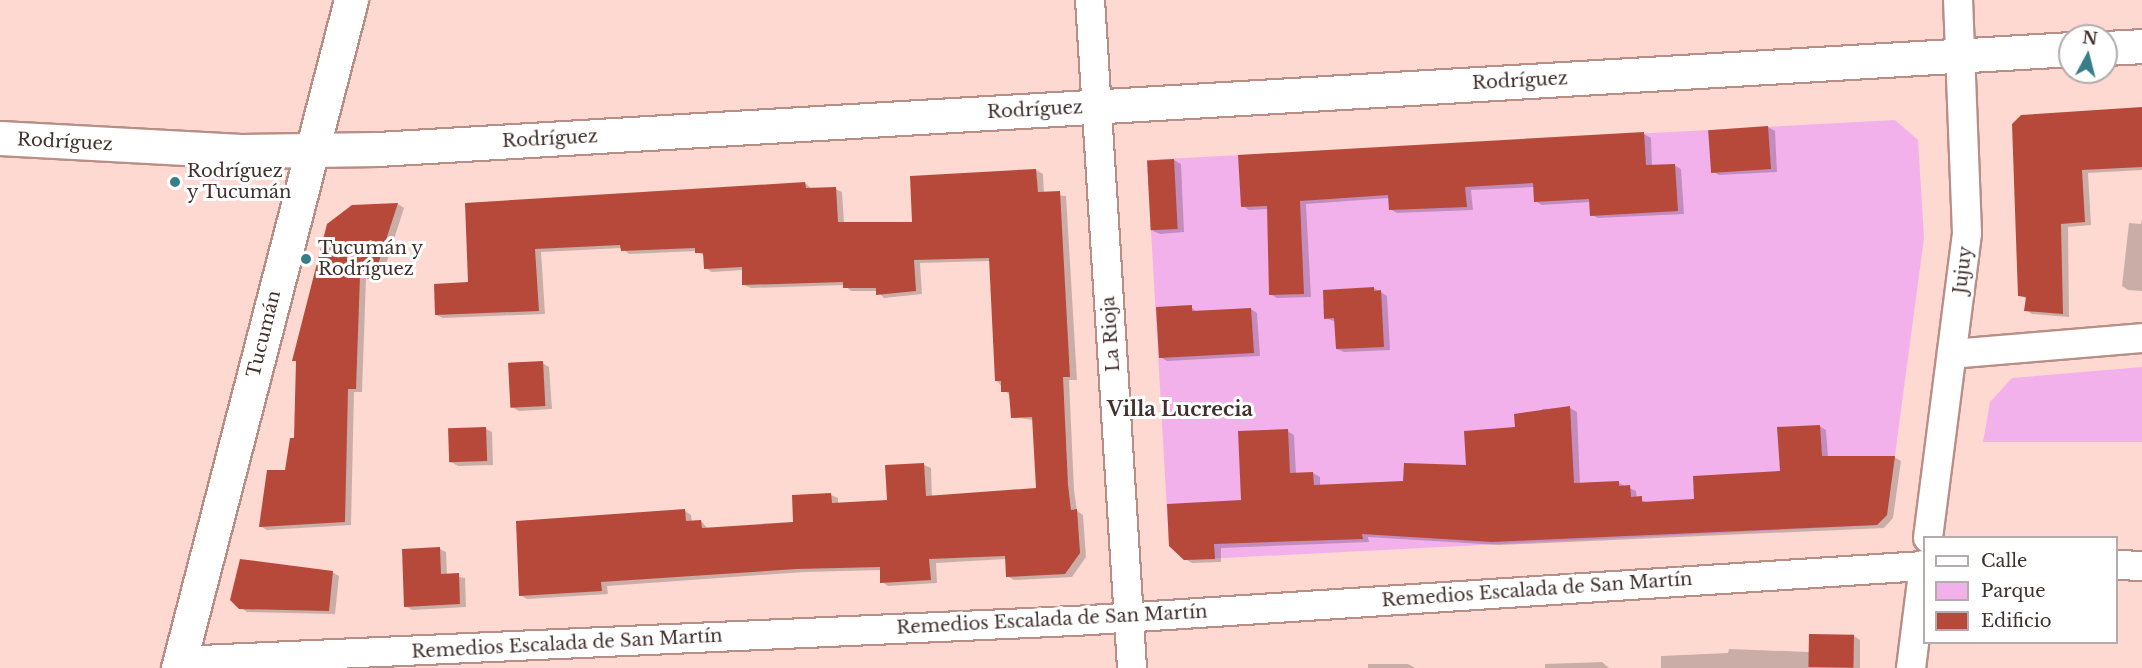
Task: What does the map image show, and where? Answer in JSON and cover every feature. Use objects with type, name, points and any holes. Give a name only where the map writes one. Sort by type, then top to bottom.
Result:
[{"type":"main road","name":"Tucumán","points":[[178,665],[351,0]]},
{"type":"main road","points":[[2118,47],[2142,46]]},
{"type":"main road","name":"Rodríguez","points":[[0,138],[241,151],[312,150],[2058,50]]},
{"type":"street","name":"La Rioja","points":[[1090,0],[1132,668]]},
{"type":"street","name":"Jujuy","points":[[1928,536],[1967,233],[1958,0]]},
{"type":"street","points":[[1952,354],[2142,338]]},
{"type":"street","points":[[2118,565],[2142,566]]},
{"type":"street","name":"Remedios Escalada de San Martín","points":[[178,665],[1129,616],[1923,566]]},
{"type":"street","points":[[1911,668],[1923,574]]},
{"type":"green space","points":[[1895,120],[1918,140],[1924,238],[1887,515],[1877,525],[1184,560],[1169,546],[1147,160]]},
{"type":"green space","points":[[2142,367],[2142,442],[1983,442],[1990,402],[2012,378]]},
{"type":"building","points":[[2142,107],[2142,167],[2082,170],[2085,222],[2061,224],[2063,314],[2024,311],[2026,297],[2018,296],[2012,124],[2021,115]]},
{"type":"building","points":[[1768,126],[1771,169],[1711,173],[1708,130]]},
{"type":"building","points":[[1644,132],[1646,165],[1675,164],[1678,211],[1590,216],[1589,199],[1534,202],[1533,183],[1465,187],[1467,207],[1389,210],[1388,195],[1300,201],[1304,294],[1269,295],[1267,206],[1241,207],[1238,155]]},
{"type":"building","points":[[1174,159],[1178,229],[1151,230],[1147,160]]},
{"type":"building","points":[[1036,169],[1038,192],[1060,191],[1070,377],[1063,377],[1068,485],[1071,510],[1077,509],[1080,553],[1065,574],[1006,577],[1005,556],[929,559],[931,580],[880,583],[880,567],[796,569],[601,582],[602,591],[519,596],[516,521],[685,509],[686,521],[701,520],[702,528],[793,522],[792,495],[831,493],[832,503],[887,500],[885,465],[924,463],[926,496],[1036,488],[1032,417],[1011,418],[1009,392],[1001,392],[1001,381],[995,381],[989,258],[914,260],[916,291],[876,295],[876,288],[843,288],[843,282],[742,285],[742,267],[704,269],[703,253],[695,253],[695,248],[621,251],[620,245],[535,249],[539,311],[435,315],[434,284],[468,282],[465,203],[805,182],[806,188],[836,187],[838,222],[912,222],[910,176]]},
{"type":"building","points":[[398,203],[373,280],[360,276],[356,389],[348,389],[345,522],[259,527],[267,470],[285,470],[290,438],[294,438],[296,361],[292,361],[327,224],[352,205]]},
{"type":"building","points":[[1374,287],[1374,291],[1381,290],[1384,347],[1336,349],[1334,318],[1324,319],[1323,290]]},
{"type":"building","points":[[1192,305],[1192,311],[1251,308],[1254,353],[1159,358],[1156,307]]},
{"type":"building","points":[[543,361],[545,406],[510,408],[508,363]]},
{"type":"building","points":[[1570,406],[1574,483],[1619,481],[1619,486],[1630,485],[1631,497],[1642,496],[1642,502],[1694,499],[1693,476],[1780,471],[1777,427],[1820,425],[1822,456],[1895,456],[1887,515],[1877,525],[1492,542],[1362,534],[1363,539],[1214,544],[1215,559],[1184,560],[1169,546],[1167,504],[1241,500],[1238,431],[1288,429],[1290,473],[1313,472],[1314,485],[1403,481],[1404,463],[1466,465],[1464,431],[1515,427],[1514,414]]},
{"type":"building","points":[[486,427],[487,461],[449,462],[448,428]]},
{"type":"building","points":[[440,547],[441,574],[459,573],[460,604],[404,607],[402,549]]},
{"type":"building","points":[[240,559],[333,571],[329,611],[239,609],[230,600]]},
{"type":"building","points":[[1809,634],[1854,635],[1853,668],[1808,667]]},
{"type":"place","name":"Rodríguez y Tucumán","points":[[175,182]]},
{"type":"place","name":"Tucumán y Rodríguez","points":[[306,259]]},
{"type":"district","name":"Villa Lucrecia","points":[[1180,409]]}]
